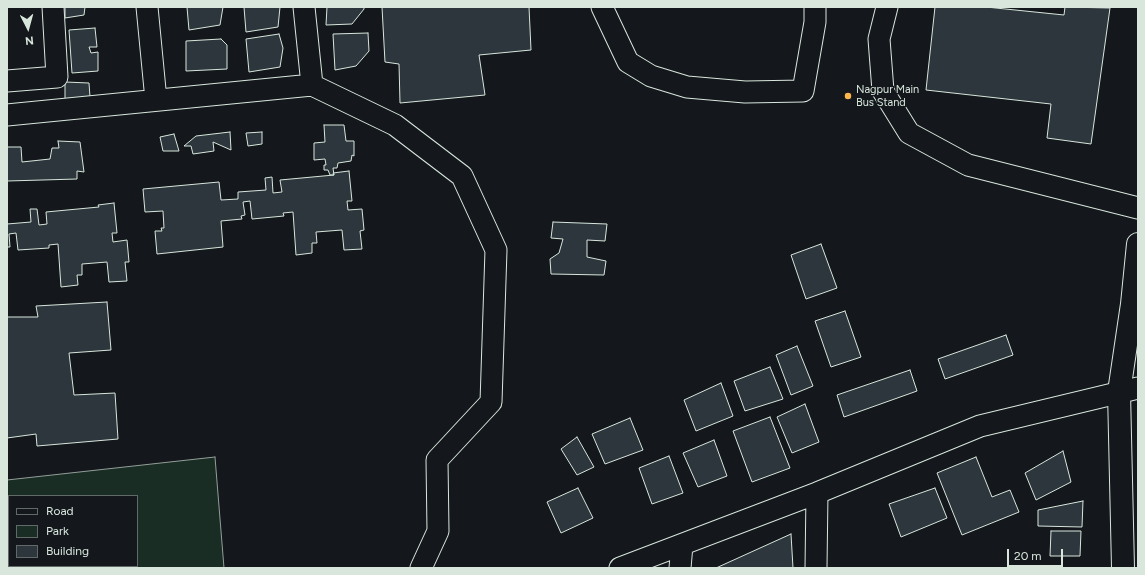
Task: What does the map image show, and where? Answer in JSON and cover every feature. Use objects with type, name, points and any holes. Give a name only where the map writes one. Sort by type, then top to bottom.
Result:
[{"type":"main road","points":[[1123,568],[1128,390],[1138,244]]},
{"type":"street","points":[[7,81],[57,77],[53,7]]},
{"type":"street","points":[[147,7],[156,100]]},
{"type":"street","points":[[304,7],[312,85]]},
{"type":"street","points":[[602,7],[628,62],[651,76],[687,86],[745,92],[803,91],[815,22],[815,7]]},
{"type":"street","points":[[887,7],[879,39],[883,91],[909,133],[968,165],[1138,208]]},
{"type":"street","points":[[7,115],[312,85],[395,125],[462,176],[496,250],[491,402],[437,460],[438,531],[421,568]]},
{"type":"street","points":[[620,568],[817,493],[980,426],[1128,390]]},
{"type":"street","points":[[816,568],[817,493]]},
{"type":"street","points":[[680,568],[682,545]]},
{"type":"green space","points":[[215,457],[224,568],[7,568],[7,480]]},
{"type":"building","points":[[65,7],[85,7],[84,15],[65,18]]},
{"type":"building","points":[[187,7],[223,7],[220,25],[189,30]]},
{"type":"building","points":[[244,7],[280,7],[278,27],[246,32]]},
{"type":"building","points":[[327,7],[364,7],[364,9],[352,24],[326,25]]},
{"type":"building","points":[[382,7],[529,7],[531,50],[479,55],[485,95],[400,103],[399,64],[385,62]]},
{"type":"building","points":[[935,7],[986,7],[1064,15],[1065,7],[1110,8],[1091,144],[1047,138],[1051,104],[926,90]]},
{"type":"building","points":[[95,28],[97,47],[89,47],[91,53],[98,52],[98,71],[72,73],[69,30]]},
{"type":"building","points":[[368,33],[369,51],[356,66],[335,70],[333,34]]},
{"type":"building","points":[[279,34],[283,48],[280,67],[249,72],[246,39]]},
{"type":"building","points":[[221,39],[227,45],[227,69],[186,71],[186,41]]},
{"type":"building","points":[[65,82],[89,83],[90,97],[65,100]]},
{"type":"building","points":[[324,125],[344,125],[346,141],[354,141],[354,156],[352,155],[351,161],[338,163],[337,168],[333,168],[334,175],[330,175],[328,170],[324,170],[324,165],[326,165],[325,159],[314,160],[314,143],[325,142]]},
{"type":"building","points":[[230,132],[231,150],[213,142],[214,151],[193,154],[191,146],[184,146],[196,136]]},
{"type":"building","points":[[262,132],[262,144],[248,146],[246,133]]},
{"type":"building","points":[[174,134],[179,151],[163,151],[160,137]]},
{"type":"building","points":[[58,141],[80,142],[84,172],[77,171],[77,179],[7,181],[7,147],[21,147],[22,162],[50,159],[52,148],[59,148]]},
{"type":"building","points":[[349,171],[352,201],[347,201],[348,210],[362,209],[364,230],[360,231],[362,249],[344,250],[342,230],[316,232],[317,243],[312,243],[312,253],[296,255],[293,212],[283,213],[284,216],[252,219],[250,201],[243,202],[245,215],[241,216],[242,219],[221,221],[223,247],[157,254],[155,231],[162,231],[161,228],[164,228],[163,211],[145,212],[143,189],[219,182],[221,200],[238,199],[238,192],[266,190],[265,178],[272,177],[273,193],[282,192],[280,180],[334,175],[333,173]]},
{"type":"building","points":[[114,203],[117,233],[112,233],[113,242],[127,240],[129,262],[125,262],[127,281],[109,282],[107,262],[82,264],[82,275],[77,275],[78,285],[61,287],[58,244],[49,245],[49,248],[18,250],[16,233],[9,234],[10,247],[7,247],[7,224],[31,222],[30,209],[37,209],[39,225],[47,224],[46,212],[99,207],[98,205]]},
{"type":"building","points":[[553,222],[607,224],[605,241],[587,240],[587,257],[606,261],[604,275],[551,274],[550,259],[559,253],[563,239],[551,238]]},
{"type":"building","points":[[821,244],[837,288],[806,299],[791,255]]},
{"type":"building","points":[[107,302],[111,350],[69,353],[74,395],[115,393],[118,439],[37,446],[36,434],[7,438],[7,317],[38,317],[36,306]]},
{"type":"building","points":[[845,311],[861,357],[831,367],[815,321]]},
{"type":"building","points":[[1006,335],[1013,355],[945,379],[938,359]]},
{"type":"building","points":[[797,346],[813,386],[791,395],[776,355]]},
{"type":"building","points":[[770,367],[783,399],[745,411],[734,381]]},
{"type":"building","points":[[910,370],[917,391],[844,417],[837,395]]},
{"type":"building","points":[[721,383],[733,416],[696,431],[684,400]]},
{"type":"building","points":[[805,404],[819,442],[792,453],[777,417]]},
{"type":"building","points":[[770,417],[790,468],[752,482],[733,431]]},
{"type":"building","points":[[630,418],[643,450],[605,464],[592,434]]},
{"type":"building","points":[[577,437],[594,467],[577,475],[561,449]]},
{"type":"building","points":[[714,440],[727,476],[698,487],[683,453]]},
{"type":"building","points":[[1063,451],[1071,482],[1036,500],[1025,473]]},
{"type":"building","points":[[669,456],[683,493],[652,504],[639,468]]},
{"type":"building","points":[[976,457],[992,497],[1010,490],[1019,512],[962,535],[937,473]]},
{"type":"building","points":[[578,488],[593,518],[561,533],[547,502]]},
{"type":"building","points":[[935,488],[947,518],[901,537],[889,504]]},
{"type":"building","points":[[1083,501],[1082,527],[1038,526],[1038,510]]},
{"type":"building","points":[[1051,531],[1081,531],[1080,556],[1050,556]]},
{"type":"building","points":[[791,534],[793,568],[716,568]]},
{"type":"place","name":"Nagpur Main Bus Stand","points":[[848,96]]}]
